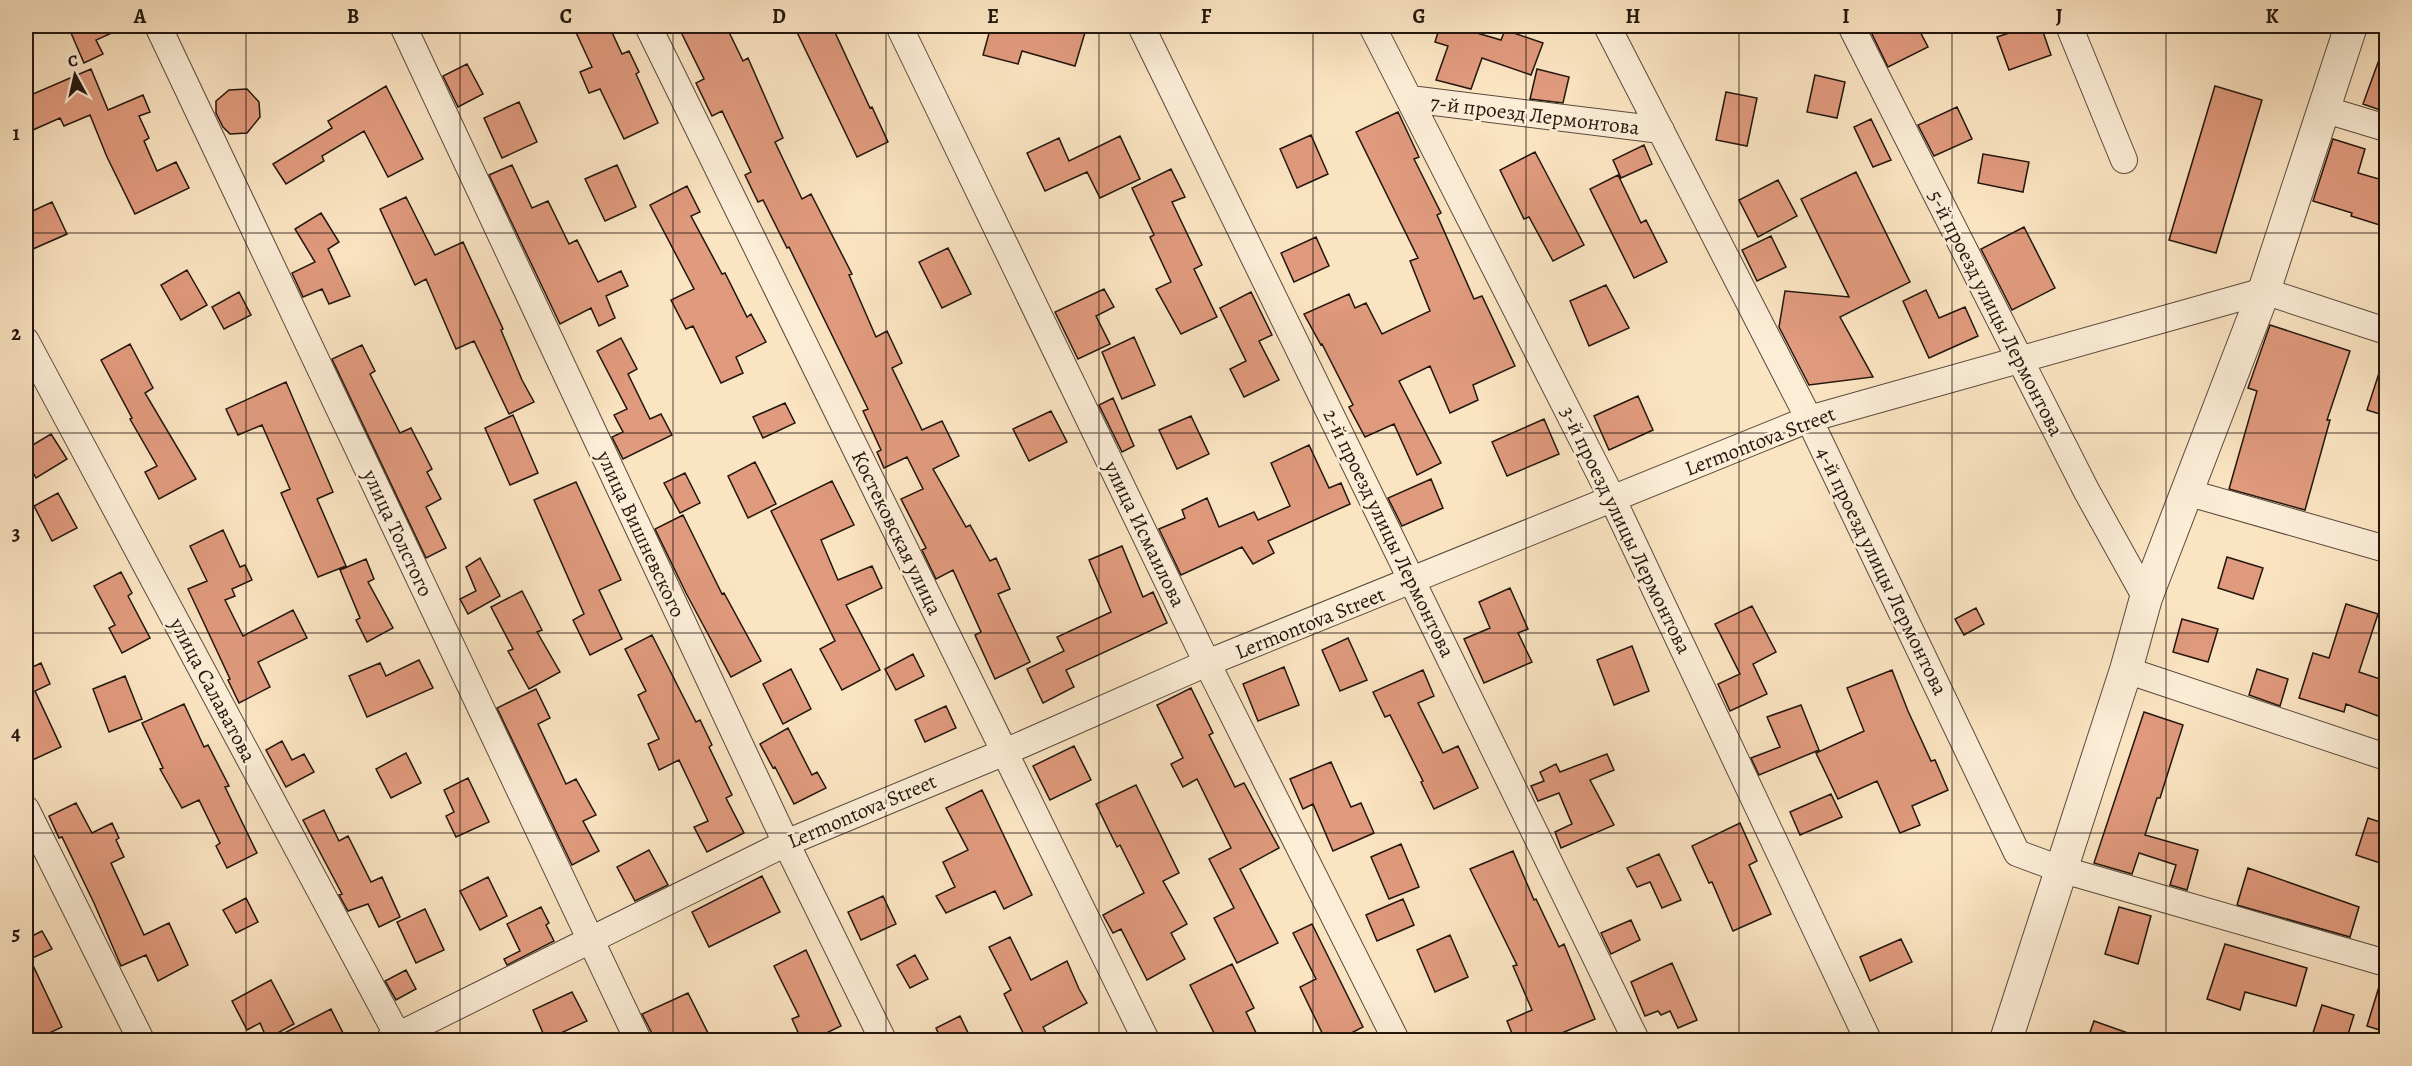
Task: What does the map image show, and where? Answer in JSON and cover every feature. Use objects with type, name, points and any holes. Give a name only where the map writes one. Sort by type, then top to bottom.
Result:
[{"type":"street","name":"улица Толстого","points":[[158,26],[638,1041]]},
{"type":"street","name":"улица Вишневского","points":[[403,26],[786,843],[883,1041]]},
{"type":"street","name":"Костековская улица","points":[[648,26],[1146,1041]]},
{"type":"street","name":"улица Исмаилова","points":[[899,26],[1207,663],[1396,1041]]},
{"type":"street","name":"2-й проезд улицы Лермонтова","points":[[1141,26],[1636,1041]]},
{"type":"street","name":"3-й проезд улицы Лермонтова","points":[[1372,26],[1612,498],[1868,1041]]},
{"type":"street","name":"4-й проезд улицы Лермонтова","points":[[1607,26],[1809,419],[2017,853],[2060,869],[2386,963]]},
{"type":"street","name":"5-й проезд улицы Лермонтова","points":[[1851,26],[2086,490],[2146,598]]},
{"type":"street","points":[[2069,26],[2124,160]]},
{"type":"street","points":[[2006,1041],[2126,670],[2146,598],[2264,291],[2350,26]]},
{"type":"street","name":"7-й проезд Лермонтова","points":[[1410,99],[1661,130]]},
{"type":"street","points":[[2324,109],[2386,128]]},
{"type":"street","name":"Lermontova Street","points":[[396,1039],[786,843],[1005,752],[1207,663],[1412,582],[1809,419],[2264,291]]},
{"type":"street","points":[[2264,291],[2386,331]]},
{"type":"street","name":"улица Салаватова","points":[[26,341],[396,1039]]},
{"type":"street","points":[[2186,492],[2386,549]]},
{"type":"street","points":[[2126,670],[2386,757]]},
{"type":"street","points":[[26,809],[141,1041]]},
{"type":"building","points":[[68,26],[127,26],[96,40],[103,54],[84,63]]},
{"type":"building","points":[[573,26],[609,26],[622,54],[629,51],[639,72],[636,74],[658,123],[624,139],[600,89],[589,93],[580,72],[592,67]]},
{"type":"building","points":[[678,26],[726,26],[743,61],[748,58],[783,138],[775,142],[802,199],[811,194],[852,274],[849,275],[876,337],[887,331],[902,363],[892,368],[922,430],[942,421],[959,456],[933,469],[966,527],[970,525],[990,561],[996,558],[1010,589],[998,594],[1030,662],[995,679],[975,635],[981,632],[953,570],[936,579],[922,550],[926,548],[901,499],[923,489],[907,457],[884,468],[877,452],[881,450],[863,411],[868,409],[789,247],[787,248],[763,200],[758,202],[745,175],[751,172],[722,111],[712,116],[696,83],[704,79]]},
{"type":"building","points":[[794,26],[832,26],[888,142],[857,157]]},
{"type":"building","points":[[991,26],[1072,26],[1086,29],[1075,66],[1022,51],[1018,64],[983,55]]},
{"type":"building","points":[[1440,26],[1453,26],[1501,40],[1505,30],[1543,43],[1531,75],[1482,58],[1471,89],[1436,80],[1448,46],[1435,42]]},
{"type":"building","points":[[1884,26],[1917,26],[1928,47],[1888,67],[1871,32]]},
{"type":"building","points":[[2030,26],[2041,26],[2051,55],[2009,70],[1997,37]]},
{"type":"building","points":[[2384,46],[2386,46],[2386,112],[2363,104]]},
{"type":"building","points":[[467,64],[483,94],[458,107],[443,76]]},
{"type":"building","points":[[91,69],[108,110],[143,95],[150,112],[139,116],[149,138],[144,141],[157,171],[176,162],[189,188],[135,214],[107,157],[90,115],[64,126],[60,118],[26,133],[26,97]]},
{"type":"building","points":[[1537,69],[1569,77],[1563,103],[1530,99]]},
{"type":"building","points":[[1815,75],[1845,82],[1837,118],[1807,112]]},
{"type":"building","points":[[386,86],[423,159],[388,177],[364,131],[322,156],[324,161],[286,184],[273,164],[332,128],[328,121]]},
{"type":"building","points":[[2215,86],[2262,100],[2216,253],[2169,240]]},
{"type":"building","points":[[247,89],[259,102],[260,117],[247,133],[230,134],[223,127],[216,113],[216,101],[229,90]]},
{"type":"building","points":[[1726,92],[1757,98],[1747,146],[1716,140]]},
{"type":"building","points":[[519,102],[537,142],[502,158],[484,118]]},
{"type":"building","points":[[1957,107],[1972,139],[1934,156],[1918,125]]},
{"type":"building","points":[[1398,112],[1419,157],[1414,159],[1441,213],[1437,215],[1474,299],[1482,296],[1515,366],[1473,385],[1478,400],[1450,413],[1430,366],[1399,381],[1441,463],[1417,475],[1394,424],[1365,437],[1349,407],[1353,405],[1304,314],[1349,294],[1355,308],[1366,303],[1382,334],[1430,311],[1410,261],[1418,258],[1356,132]]},
{"type":"building","points":[[1871,119],[1891,160],[1873,167],[1854,127]]},
{"type":"building","points":[[1311,135],[1328,174],[1297,188],[1280,149]]},
{"type":"building","points":[[1120,136],[1140,179],[1100,198],[1087,172],[1045,191],[1027,153],[1059,138],[1069,161]]},
{"type":"building","points":[[2333,139],[2365,149],[2358,173],[2386,181],[2386,227],[2313,201]]},
{"type":"building","points":[[1644,145],[1652,164],[1621,178],[1613,160]]},
{"type":"building","points":[[1535,152],[1584,245],[1553,261],[1529,217],[1524,219],[1500,170]]},
{"type":"building","points":[[1983,154],[2029,162],[2023,192],[1978,183]]},
{"type":"building","points":[[512,165],[532,208],[548,201],[569,244],[577,240],[598,282],[621,271],[628,286],[606,296],[615,318],[599,326],[591,308],[560,324],[489,175]]},
{"type":"building","points":[[617,165],[636,207],[605,221],[585,179]]},
{"type":"building","points":[[1171,169],[1185,197],[1172,202],[1202,265],[1194,269],[1217,317],[1181,334],[1156,289],[1171,282],[1150,237],[1154,235],[1132,188]]},
{"type":"building","points":[[1856,172],[1910,282],[1840,317],[1873,377],[1809,385],[1779,327],[1785,291],[1849,297],[1801,199]]},
{"type":"building","points":[[1618,175],[1641,223],[1646,220],[1667,262],[1634,278],[1590,189]]},
{"type":"building","points":[[1778,180],[1797,216],[1758,237],[1739,200]]},
{"type":"building","points":[[687,186],[700,212],[691,216],[722,274],[725,273],[747,317],[751,314],[766,342],[736,357],[743,373],[721,383],[693,326],[686,329],[671,300],[694,289],[650,205]]},
{"type":"building","points":[[406,197],[435,255],[463,242],[503,329],[501,330],[522,380],[534,402],[509,414],[474,341],[456,349],[426,279],[415,285],[380,209]]},
{"type":"building","points":[[52,202],[67,234],[26,252],[26,214]]},
{"type":"building","points":[[321,213],[339,242],[328,249],[350,296],[329,304],[322,289],[303,297],[292,273],[315,262],[295,229]]},
{"type":"building","points":[[2024,227],[2055,288],[2012,310],[1981,249]]},
{"type":"building","points":[[1771,236],[1786,267],[1757,281],[1742,250]]},
{"type":"building","points":[[1316,237],[1329,266],[1294,282],[1281,253]]},
{"type":"building","points":[[948,248],[971,294],[942,308],[919,262]]},
{"type":"building","points":[[187,270],[207,305],[181,320],[161,285]]},
{"type":"building","points":[[1606,285],[1629,328],[1589,346],[1570,301]]},
{"type":"building","points":[[1104,289],[1114,307],[1096,316],[1110,344],[1078,359],[1055,312]]},
{"type":"building","points":[[1926,290],[1939,318],[1965,307],[1978,336],[1929,358],[1903,301]]},
{"type":"building","points":[[239,292],[251,315],[224,329],[212,307]]},
{"type":"building","points":[[1251,292],[1272,335],[1259,341],[1279,380],[1244,397],[1230,369],[1246,361],[1220,308]]},
{"type":"building","points":[[2270,325],[2350,351],[2327,420],[2330,420],[2305,510],[2229,489],[2257,391],[2248,388]]},
{"type":"building","points":[[1134,337],[1155,385],[1122,399],[1102,352]]},
{"type":"building","points":[[621,338],[637,369],[628,374],[650,419],[661,414],[672,435],[623,459],[612,437],[623,432],[614,415],[627,409],[597,351]]},
{"type":"building","points":[[130,344],[153,388],[145,393],[196,479],[159,499],[145,472],[157,466],[130,419],[132,418],[101,360]]},
{"type":"building","points":[[362,345],[375,371],[370,374],[400,433],[411,428],[432,469],[427,472],[441,499],[426,507],[446,548],[426,558],[332,359]]},
{"type":"building","points":[[2383,361],[2386,362],[2386,416],[2367,410]]},
{"type":"building","points":[[286,382],[333,492],[317,499],[346,566],[318,577],[281,493],[290,489],[262,425],[238,435],[226,409]]},
{"type":"building","points":[[1638,396],[1653,430],[1609,450],[1594,416]]},
{"type":"building","points":[[1113,398],[1134,446],[1122,452],[1099,405]]},
{"type":"building","points":[[785,403],[795,423],[763,438],[753,417]]},
{"type":"building","points":[[1051,411],[1067,442],[1029,461],[1013,429]]},
{"type":"building","points":[[513,415],[538,473],[510,485],[485,428]]},
{"type":"building","points":[[1191,416],[1209,454],[1177,469],[1159,430]]},
{"type":"building","points":[[1544,419],[1559,454],[1507,476],[1492,442]]},
{"type":"building","points":[[51,434],[67,459],[36,478],[26,460],[26,449]]},
{"type":"building","points":[[1309,445],[1329,488],[1341,483],[1350,504],[1268,541],[1274,553],[1253,564],[1242,547],[1181,575],[1159,529],[1185,518],[1182,510],[1207,498],[1219,527],[1254,512],[1258,520],[1290,506],[1271,463]]},
{"type":"building","points":[[755,462],[776,504],[748,518],[728,476]]},
{"type":"building","points":[[685,473],[700,503],[680,513],[664,483]]},
{"type":"building","points":[[1431,479],[1443,508],[1402,526],[1388,498]]},
{"type":"building","points":[[832,481],[854,525],[821,540],[838,580],[872,566],[882,588],[846,605],[880,670],[842,690],[820,649],[835,641],[771,511]]},
{"type":"building","points":[[576,482],[621,580],[599,590],[622,639],[590,655],[573,620],[584,614],[534,500]]},
{"type":"building","points":[[58,493],[77,528],[52,541],[34,506]]},
{"type":"building","points":[[683,515],[722,594],[724,593],[761,661],[731,677],[655,529]]},
{"type":"building","points":[[223,530],[240,567],[245,565],[252,580],[232,589],[235,596],[225,600],[243,636],[293,610],[307,638],[258,662],[270,687],[239,703],[188,589],[207,581],[190,546]]},
{"type":"building","points":[[1122,546],[1143,597],[1153,592],[1167,623],[1066,670],[1074,687],[1043,703],[1027,669],[1064,651],[1057,637],[1111,612],[1089,560]]},
{"type":"building","points":[[2227,557],[2263,568],[2253,599],[2218,588]]},
{"type":"building","points":[[480,558],[500,596],[468,614],[460,599],[476,591],[466,567]]},
{"type":"building","points":[[366,559],[374,579],[368,582],[393,628],[367,642],[356,620],[360,618],[340,570]]},
{"type":"building","points":[[121,572],[132,593],[128,596],[150,638],[122,653],[109,628],[115,625],[94,586]]},
{"type":"building","points":[[1510,588],[1528,629],[1518,633],[1532,662],[1484,683],[1464,639],[1490,628],[1479,602]]},
{"type":"building","points":[[522,591],[542,630],[537,632],[560,672],[529,689],[508,651],[513,649],[491,607]]},
{"type":"building","points":[[2346,604],[2378,614],[2359,672],[2386,681],[2386,719],[2346,704],[2344,712],[2299,698],[2313,653],[2329,658]]},
{"type":"building","points":[[1752,606],[1776,652],[1753,664],[1767,694],[1730,711],[1718,684],[1740,674],[1715,624]]},
{"type":"building","points":[[1976,608],[1984,624],[1964,635],[1955,619]]},
{"type":"building","points":[[2182,619],[2218,629],[2208,662],[2173,652]]},
{"type":"building","points":[[652,635],[696,722],[700,720],[712,745],[709,747],[732,795],[726,798],[744,833],[707,852],[694,827],[708,821],[679,760],[659,770],[648,744],[659,739],[638,695],[646,691],[625,649]]},
{"type":"building","points":[[1348,638],[1367,680],[1340,691],[1322,650]]},
{"type":"building","points":[[1632,646],[1649,691],[1614,705],[1597,660]]},
{"type":"building","points":[[913,654],[924,676],[896,690],[885,669]]},
{"type":"building","points":[[419,660],[433,688],[367,717],[349,676],[380,663],[386,676]]},
{"type":"building","points":[[41,663],[50,684],[35,691],[61,747],[26,763],[26,670]]},
{"type":"building","points":[[1284,667],[1299,705],[1258,721],[1243,684]]},
{"type":"building","points":[[791,669],[811,709],[783,724],[763,684]]},
{"type":"building","points":[[2257,669],[2288,679],[2280,706],[2249,695]]},
{"type":"building","points":[[1423,670],[1434,696],[1418,703],[1443,753],[1458,746],[1478,788],[1434,809],[1421,782],[1423,781],[1390,715],[1385,717],[1373,692]]},
{"type":"building","points":[[1892,670],[1931,761],[1935,760],[1948,790],[1912,806],[1920,825],[1900,833],[1877,781],[1838,799],[1816,753],[1864,731],[1847,688]]},
{"type":"building","points":[[125,676],[142,719],[109,732],[93,689]]},
{"type":"building","points":[[1191,688],[1213,733],[1209,735],[1235,787],[1244,783],[1279,848],[1240,869],[1278,943],[1237,963],[1214,918],[1234,908],[1209,859],[1231,848],[1197,779],[1183,787],[1171,764],[1183,758],[1157,705]]},
{"type":"building","points":[[536,689],[550,718],[538,724],[566,784],[576,779],[596,815],[583,821],[599,851],[572,865],[497,708]]},
{"type":"building","points":[[184,704],[204,747],[208,745],[229,786],[225,787],[257,853],[227,868],[216,846],[220,843],[199,800],[182,808],[160,769],[163,768],[142,723]]},
{"type":"building","points":[[1801,705],[1819,750],[1759,775],[1751,758],[1780,747],[1767,717]]},
{"type":"building","points":[[946,706],[956,728],[925,742],[915,720]]},
{"type":"building","points":[[2144,712],[2183,725],[2160,798],[2157,798],[2145,835],[2198,850],[2187,890],[2170,885],[2176,865],[2139,853],[2132,874],[2094,863]]},
{"type":"building","points":[[788,728],[812,775],[817,772],[826,788],[794,804],[760,744]]},
{"type":"building","points":[[282,741],[292,760],[304,754],[314,772],[286,787],[266,750]]},
{"type":"building","points":[[1074,746],[1091,780],[1050,800],[1033,766]]},
{"type":"building","points":[[406,753],[421,783],[391,798],[376,769]]},
{"type":"building","points":[[1607,754],[1614,770],[1590,780],[1614,825],[1561,848],[1555,832],[1572,824],[1559,793],[1538,801],[1531,786],[1544,781],[1540,772],[1556,764],[1560,772]]},
{"type":"building","points":[[1331,762],[1351,807],[1361,803],[1374,833],[1333,851],[1313,804],[1303,809],[1290,779]]},
{"type":"building","points":[[468,778],[489,822],[456,837],[446,816],[454,812],[444,790]]},
{"type":"building","points":[[1136,785],[1179,873],[1163,881],[1187,924],[1171,933],[1185,959],[1147,980],[1121,929],[1113,933],[1103,915],[1144,893],[1120,845],[1117,847],[1096,804]]},
{"type":"building","points":[[982,790],[1032,895],[1004,909],[995,891],[946,913],[936,896],[955,887],[943,862],[968,850],[946,808]]},
{"type":"building","points":[[1831,794],[1842,817],[1800,835],[1790,812]]},
{"type":"building","points":[[76,803],[92,833],[112,823],[119,838],[116,840],[124,857],[111,863],[144,935],[169,923],[188,965],[158,981],[146,955],[121,966],[94,903],[62,837],[59,838],[49,816]]},
{"type":"building","points":[[324,810],[339,841],[348,836],[371,882],[382,877],[400,917],[379,927],[368,904],[348,911],[339,895],[342,894],[303,820]]},
{"type":"building","points":[[2368,818],[2386,824],[2386,865],[2356,855]]},
{"type":"building","points":[[1740,823],[1757,861],[1749,865],[1771,914],[1733,931],[1712,882],[1709,883],[1692,846]]},
{"type":"building","points":[[1401,844],[1419,887],[1389,899],[1371,857]]},
{"type":"building","points":[[649,850],[668,885],[635,901],[617,867]]},
{"type":"building","points":[[1513,851],[1534,900],[1536,899],[1559,947],[1564,944],[1595,1019],[1543,1041],[1515,1041],[1507,1021],[1532,1010],[1513,966],[1517,965],[1470,869]]},
{"type":"building","points":[[1659,854],[1681,900],[1662,908],[1650,882],[1637,887],[1627,868]]},
{"type":"building","points":[[2248,868],[2359,907],[2350,937],[2237,905]]},
{"type":"building","points":[[762,876],[780,912],[709,947],[692,912]]},
{"type":"building","points":[[488,877],[507,916],[480,930],[460,891]]},
{"type":"building","points":[[883,896],[896,924],[861,940],[848,912]]},
{"type":"building","points":[[246,898],[258,922],[236,933],[223,910]]},
{"type":"building","points":[[1403,899],[1414,925],[1377,941],[1366,915]]},
{"type":"building","points":[[541,907],[554,941],[507,965],[504,959],[520,951],[507,924]]},
{"type":"building","points":[[2119,907],[2151,916],[2138,964],[2105,954]]},
{"type":"building","points":[[425,909],[444,950],[416,963],[397,922]]},
{"type":"building","points":[[1631,920],[1640,940],[1611,954],[1601,933]]},
{"type":"building","points":[[1312,924],[1363,1027],[1336,1041],[1326,1041],[1300,987],[1316,979],[1293,933]]},
{"type":"building","points":[[42,931],[52,949],[30,959],[62,1027],[35,1040],[26,1019],[26,939]]},
{"type":"building","points":[[1450,935],[1468,977],[1435,992],[1417,950]]},
{"type":"building","points":[[1010,937],[1031,980],[1067,961],[1087,1003],[1043,1027],[1050,1041],[1027,1041],[1004,994],[1011,990],[989,947]]},
{"type":"building","points":[[1901,939],[1912,962],[1870,981],[1860,957]]},
{"type":"building","points":[[2225,944],[2307,968],[2296,1006],[2245,992],[2240,1010],[2207,999]]},
{"type":"building","points":[[806,950],[841,1026],[810,1041],[802,1041],[792,1019],[799,1016],[774,966]]},
{"type":"building","points":[[915,955],[928,979],[910,988],[897,965]]},
{"type":"building","points":[[1672,963],[1697,1020],[1678,1028],[1670,1011],[1661,1015],[1658,1011],[1645,1016],[1631,982]]},
{"type":"building","points":[[1232,964],[1254,1008],[1246,1012],[1260,1041],[1218,1041],[1190,985]]},
{"type":"building","points":[[406,970],[416,989],[396,1000],[385,981]]},
{"type":"building","points":[[2382,977],[2386,978],[2386,1032],[2367,1026]]},
{"type":"building","points":[[271,980],[294,1024],[267,1039],[260,1023],[247,1030],[232,1001]]},
{"type":"building","points":[[572,992],[587,1021],[546,1040],[533,1010]]},
{"type":"building","points":[[688,993],[712,1041],[656,1041],[642,1014]]},
{"type":"building","points":[[2322,1005],[2354,1015],[2346,1041],[2328,1041],[2312,1036]]},
{"type":"building","points":[[331,1009],[347,1041],[269,1041]]},
{"type":"building","points":[[960,1016],[972,1041],[942,1041],[936,1028]]},
{"type":"building","points":[[2094,1021],[2142,1038],[2141,1041],[2087,1041]]}]
